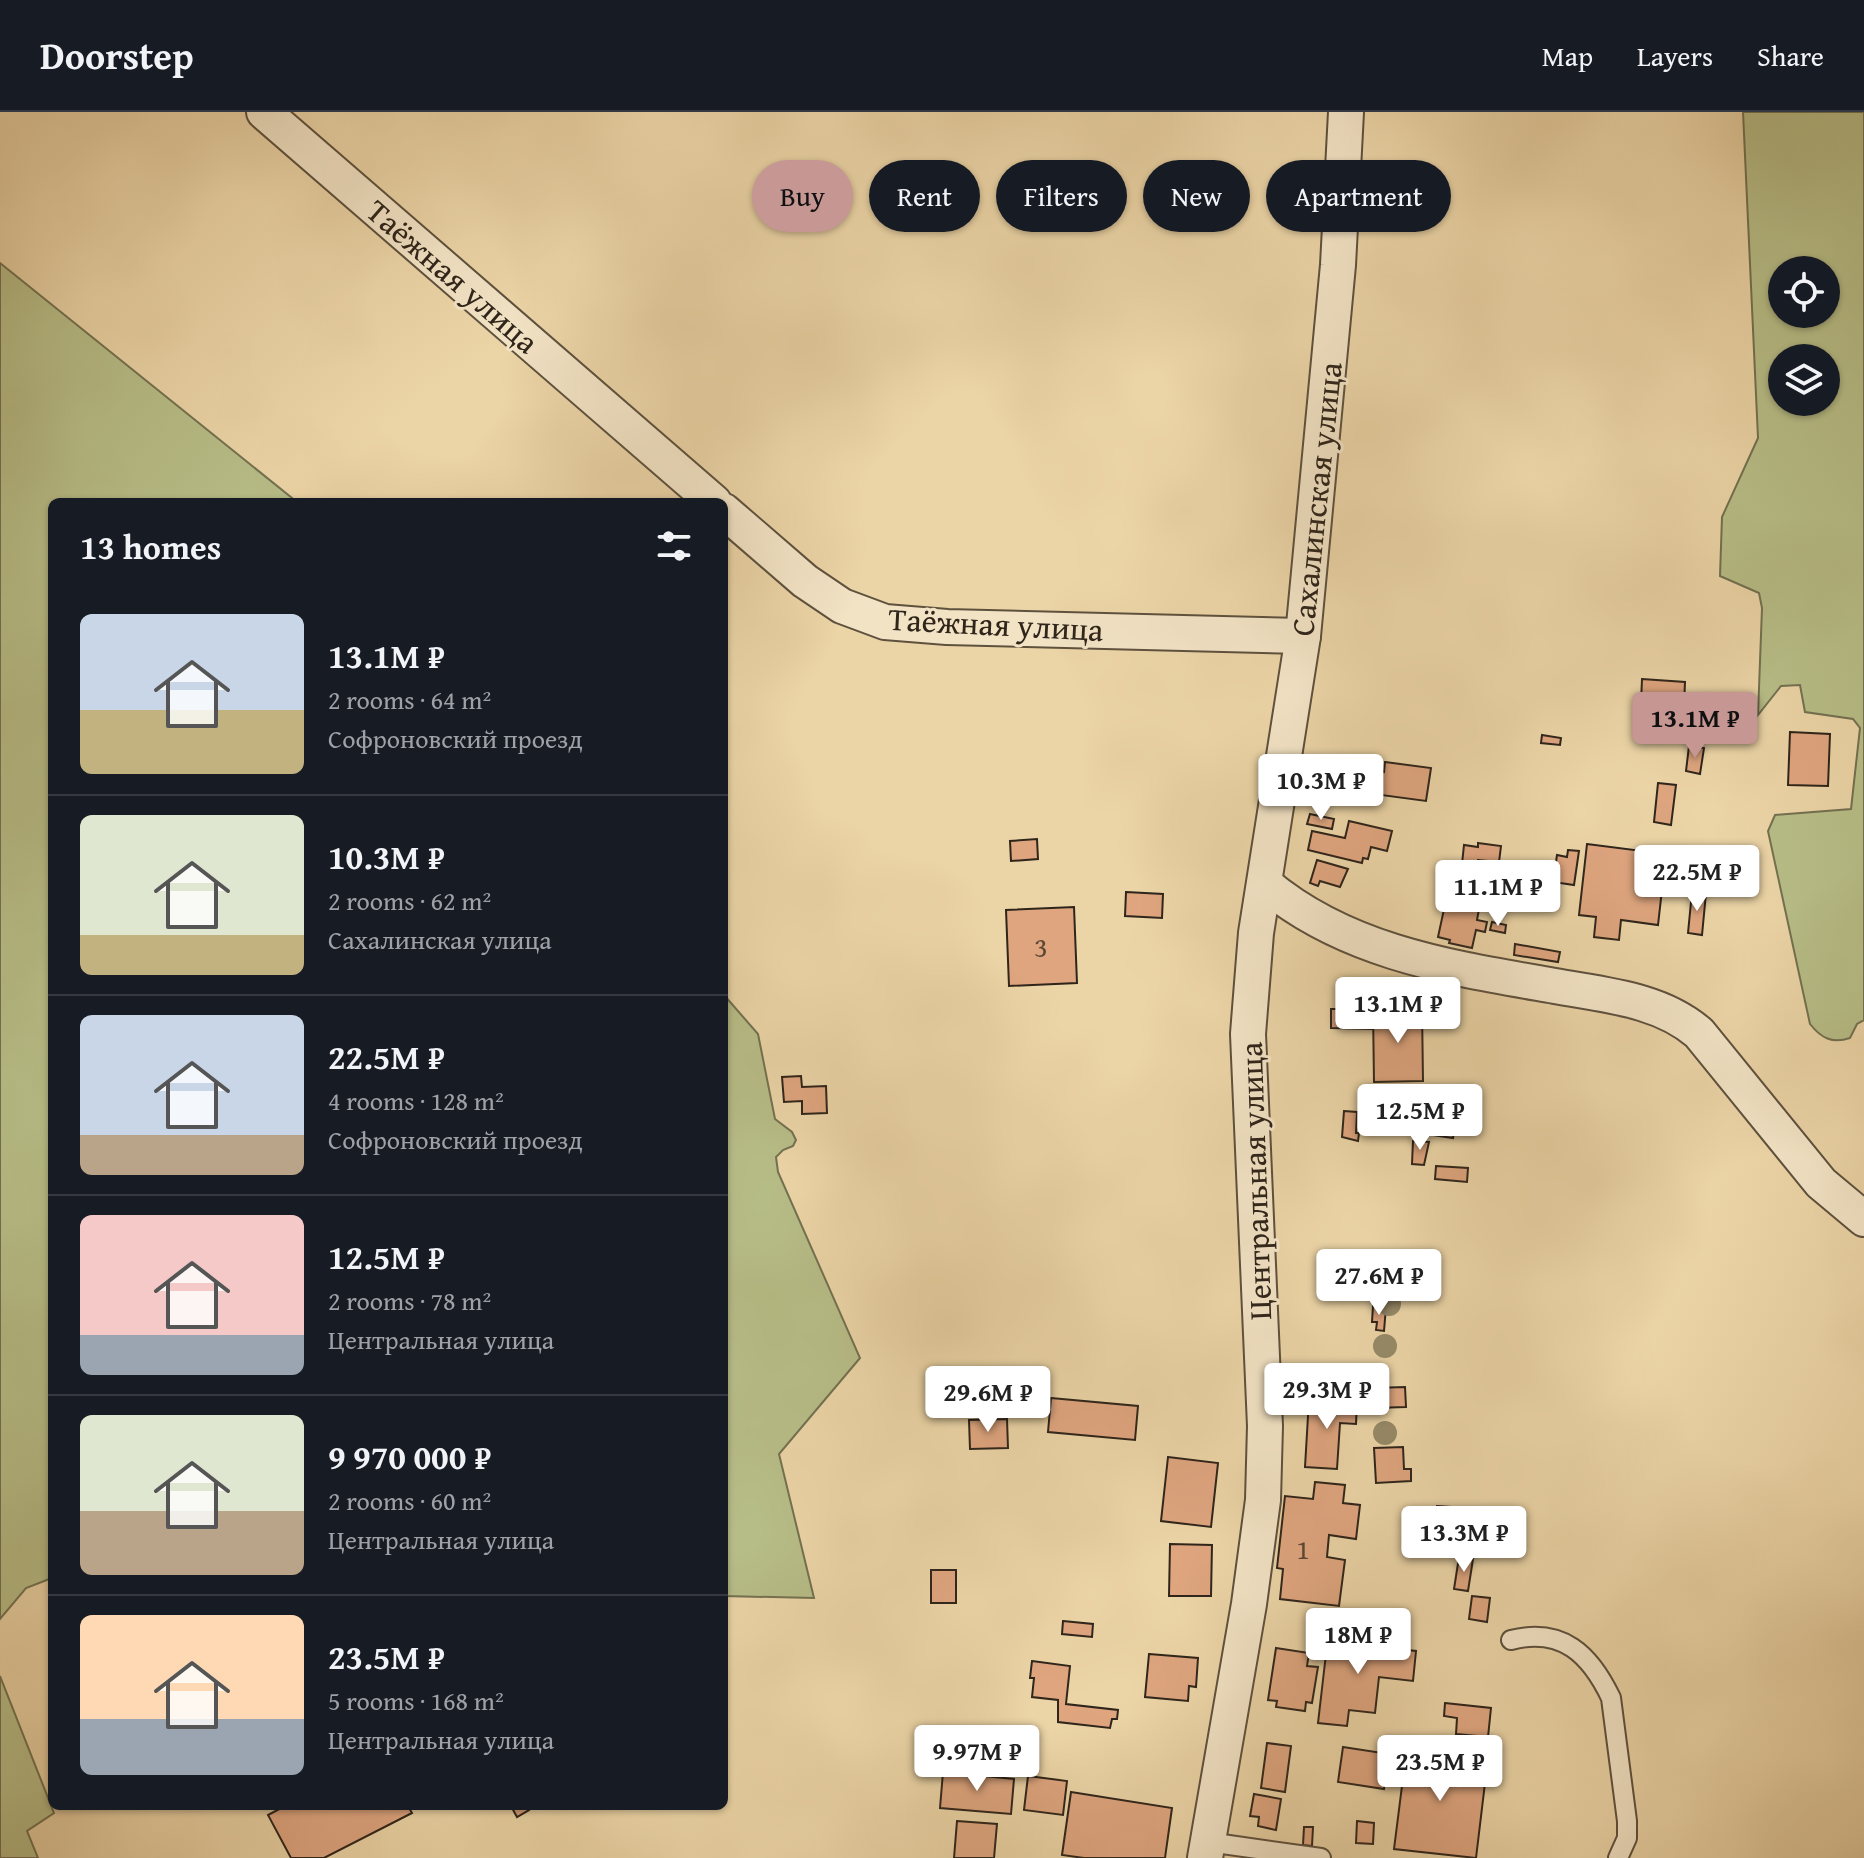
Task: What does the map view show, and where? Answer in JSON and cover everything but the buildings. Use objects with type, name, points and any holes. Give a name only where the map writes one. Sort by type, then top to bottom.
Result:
[{"type":"street","name":"Таёжная улица","points":[[264,112],[709,498]]},
{"type":"street","name":"Сахалинская улица","points":[[1265,884],[1303,636],[1338,265],[1346,112]]},
{"type":"street","name":"Таёжная улица","points":[[728,514],[805,581],[842,606],[885,622],[947,627],[1303,636]]},
{"type":"street","points":[[1265,884],[1291,906],[1321,923],[1382,950],[1472,972],[1617,997],[1681,1019],[1699,1033],[1731,1070],[1821,1183],[1864,1219]]},
{"type":"street","name":"Центральная улица","points":[[1206,1850],[1249,1604],[1263,1500],[1265,1426],[1248,1034],[1256,933],[1265,884]]},
{"type":"lane","points":[[1511,1640],[1529,1636],[1553,1637],[1584,1658],[1611,1698],[1627,1821],[1627,1838],[1618,1858]]},
{"type":"lane","points":[[1206,1850],[1321,1858]]},
{"type":"green space","points":[[1743,112],[1864,112],[1864,1020],[1857,1024],[1850,1038],[1844,1040],[1827,1038],[1810,1024],[1768,831],[1775,815],[1851,809],[1860,728],[1853,719],[1805,712],[1800,685],[1781,686],[1758,715],[1762,608],[1759,593],[1720,576],[1722,517],[1758,438]]},
{"type":"green space","points":[[0,263],[292,498],[48,498],[48,1580],[26,1588],[0,1619]]},
{"type":"green space","points":[[728,1000],[758,1034],[775,1119],[792,1132],[796,1140],[793,1146],[776,1157],[778,1172],[860,1358],[779,1454],[814,1598],[728,1596]]},
{"type":"green space","points":[[0,1676],[48,1798],[48,1810],[54,1813],[27,1831],[38,1858],[0,1858]]}]
